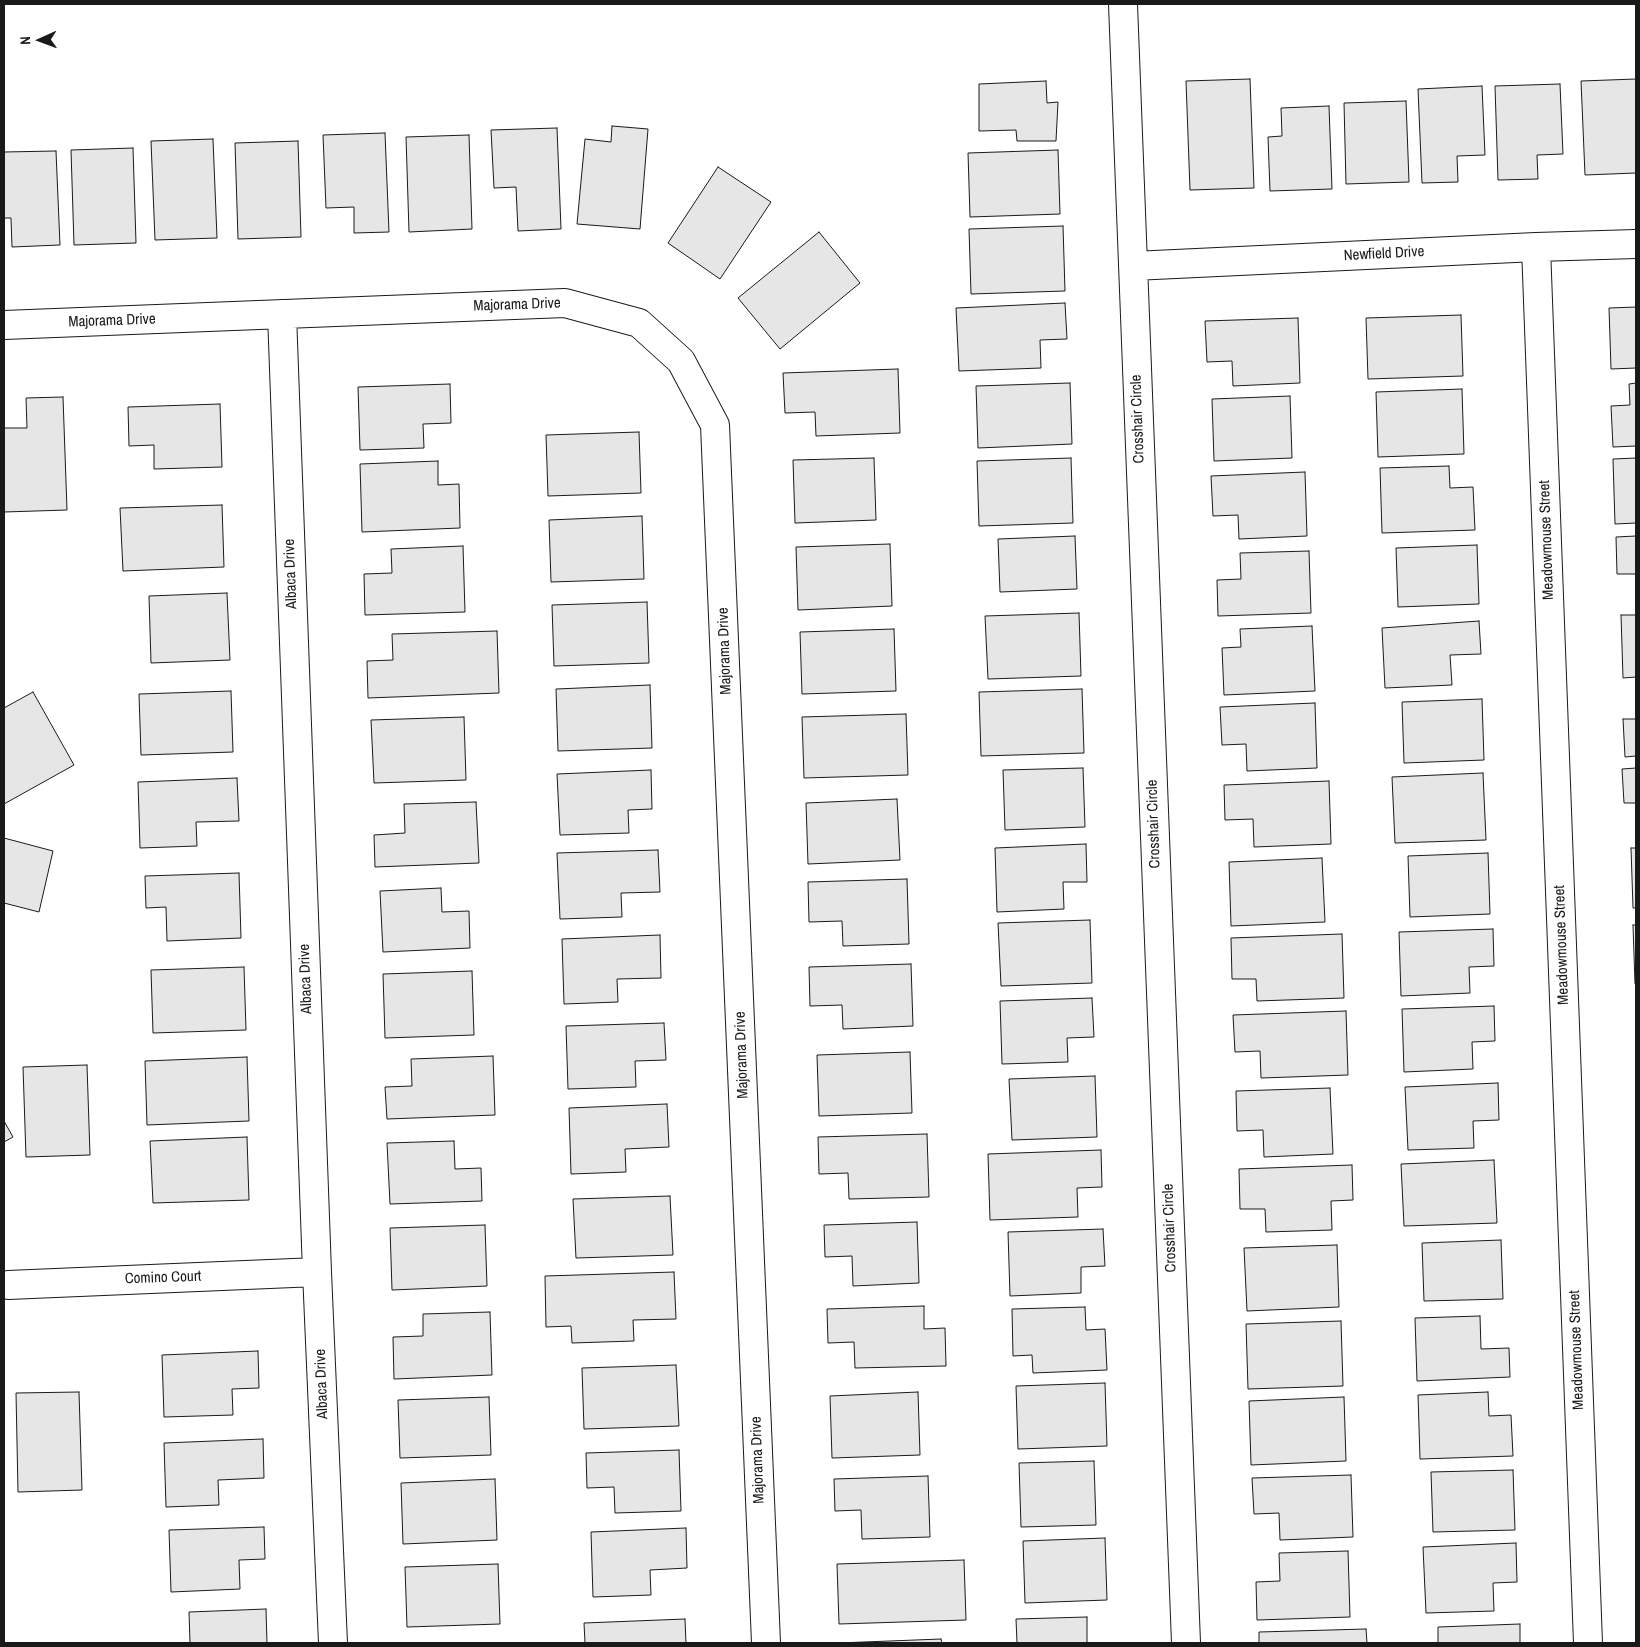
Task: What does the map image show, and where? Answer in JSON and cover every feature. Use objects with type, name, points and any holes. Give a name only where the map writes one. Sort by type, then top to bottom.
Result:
[{"type":"street","name":"Crosshair Circle","points":[[1122,4],[1186,1643]]},
{"type":"street","name":"Newfield Drive","points":[[1133,266],[1636,244]]},
{"type":"street","name":"Meadowmouse Street","points":[[1536,247],[1588,1643]]},
{"type":"street","name":"Majorama Drive","points":[[4,325],[565,303],[639,323],[681,361],[715,426],[766,1643]]},
{"type":"street","name":"Albaca Drive","points":[[282,314],[317,1272],[333,1643]]},
{"type":"street","name":"Comino Court","points":[[8,1285],[317,1272]]},
{"type":"building","points":[[1250,79],[1254,188],[1190,190],[1186,81]]},
{"type":"building","points":[[1636,79],[1636,173],[1585,175],[1581,81]]},
{"type":"building","points":[[1046,81],[1047,103],[1058,102],[1056,141],[1017,141],[1016,130],[979,131],[979,84]]},
{"type":"building","points":[[1560,84],[1563,154],[1537,155],[1538,179],[1498,180],[1495,86]]},
{"type":"building","points":[[1482,86],[1485,155],[1457,156],[1458,182],[1422,183],[1418,89]]},
{"type":"building","points":[[1406,101],[1409,182],[1346,184],[1344,103]]},
{"type":"building","points":[[1329,106],[1332,189],[1270,191],[1268,137],[1282,136],[1281,108]]},
{"type":"building","points":[[612,126],[648,129],[640,229],[577,224],[585,139],[611,142]]},
{"type":"building","points":[[557,128],[561,229],[518,231],[516,187],[494,188],[491,130]]},
{"type":"building","points":[[385,133],[389,232],[354,233],[354,207],[326,208],[323,135]]},
{"type":"building","points":[[469,135],[472,229],[409,232],[406,137]]},
{"type":"building","points":[[213,139],[217,238],[155,240],[151,141]]},
{"type":"building","points":[[298,141],[301,237],[238,239],[235,143]]},
{"type":"building","points":[[133,148],[136,243],[74,245],[71,150]]},
{"type":"building","points":[[1058,150],[1060,214],[970,217],[968,153]]},
{"type":"building","points":[[56,151],[60,245],[12,247],[11,218],[4,218],[4,152]]},
{"type":"building","points":[[718,167],[771,202],[720,279],[668,243]]},
{"type":"building","points":[[1063,226],[1065,291],[971,294],[969,229]]},
{"type":"building","points":[[819,232],[860,283],[780,349],[738,298]]},
{"type":"building","points":[[1065,303],[1067,339],[1040,340],[1041,368],[959,371],[956,308]]},
{"type":"building","points":[[1636,307],[1636,368],[1611,369],[1609,308]]},
{"type":"building","points":[[1461,315],[1463,376],[1368,379],[1366,318]]},
{"type":"building","points":[[1298,318],[1300,383],[1233,386],[1232,361],[1207,362],[1205,321]]},
{"type":"building","points":[[898,369],[900,433],[816,436],[815,412],[785,413],[783,373]]},
{"type":"building","points":[[1070,383],[1072,444],[978,448],[976,386]]},
{"type":"building","points":[[1636,383],[1636,446],[1613,447],[1611,406],[1630,405],[1629,384]]},
{"type":"building","points":[[450,384],[451,423],[423,424],[424,448],[360,450],[358,387]]},
{"type":"building","points":[[1462,389],[1464,454],[1378,457],[1376,392]]},
{"type":"building","points":[[1290,396],[1292,458],[1214,461],[1212,399]]},
{"type":"building","points":[[63,397],[67,510],[4,512],[4,428],[27,428],[26,398]]},
{"type":"building","points":[[220,404],[222,467],[154,469],[154,445],[129,446],[128,407]]},
{"type":"building","points":[[639,432],[641,493],[548,496],[546,435]]},
{"type":"building","points":[[874,458],[876,520],[795,523],[793,460]]},
{"type":"building","points":[[1071,458],[1073,523],[979,526],[977,461]]},
{"type":"building","points":[[1636,458],[1636,523],[1615,524],[1613,459]]},
{"type":"building","points":[[438,461],[438,485],[459,484],[460,528],[362,532],[360,464]]},
{"type":"building","points":[[1449,466],[1450,488],[1473,487],[1475,530],[1382,533],[1380,468]]},
{"type":"building","points":[[1305,472],[1307,536],[1239,539],[1238,515],[1213,516],[1211,476]]},
{"type":"building","points":[[222,505],[224,567],[123,571],[120,508]]},
{"type":"building","points":[[642,516],[644,579],[551,582],[549,520]]},
{"type":"building","points":[[1075,536],[1077,589],[1000,592],[998,539]]},
{"type":"building","points":[[1636,536],[1636,574],[1617,574],[1616,537]]},
{"type":"building","points":[[890,544],[892,606],[798,610],[796,547]]},
{"type":"building","points":[[1477,545],[1479,604],[1398,607],[1396,548]]},
{"type":"building","points":[[463,546],[465,612],[365,615],[364,574],[392,573],[391,549]]},
{"type":"building","points":[[1309,551],[1311,613],[1218,616],[1217,580],[1241,579],[1240,553]]},
{"type":"building","points":[[227,593],[230,660],[151,663],[149,596]]},
{"type":"building","points":[[647,602],[649,663],[554,666],[552,605]]},
{"type":"building","points":[[1079,613],[1081,676],[988,679],[985,616]]},
{"type":"building","points":[[1621,615],[1636,615],[1636,677],[1623,678]]},
{"type":"building","points":[[1479,621],[1481,654],[1450,655],[1452,685],[1385,688],[1382,628]]},
{"type":"building","points":[[1312,626],[1315,691],[1224,695],[1222,648],[1241,647],[1240,629]]},
{"type":"building","points":[[894,629],[896,691],[802,694],[800,632]]},
{"type":"building","points":[[497,631],[499,693],[368,698],[367,661],[393,660],[392,634]]},
{"type":"building","points":[[650,685],[652,748],[558,751],[556,689]]},
{"type":"building","points":[[1082,689],[1084,753],[981,756],[979,692]]},
{"type":"building","points":[[231,691],[233,752],[141,755],[139,694]]},
{"type":"building","points":[[33,692],[74,765],[4,804],[4,708]]},
{"type":"building","points":[[1482,699],[1484,760],[1404,763],[1402,702]]},
{"type":"building","points":[[1315,703],[1317,768],[1247,771],[1246,744],[1222,745],[1220,707]]},
{"type":"building","points":[[906,714],[908,775],[804,778],[802,717]]},
{"type":"building","points":[[464,717],[466,780],[374,783],[371,720]]},
{"type":"building","points":[[1623,719],[1636,719],[1636,756],[1625,757]]},
{"type":"building","points":[[1083,768],[1085,827],[1005,830],[1003,770]]},
{"type":"building","points":[[1636,768],[1636,803],[1624,803],[1622,769]]},
{"type":"building","points":[[651,770],[652,809],[628,810],[629,833],[560,835],[557,774]]},
{"type":"building","points":[[1483,773],[1486,840],[1395,843],[1392,777]]},
{"type":"building","points":[[237,778],[239,821],[196,822],[197,846],[140,848],[138,782]]},
{"type":"building","points":[[1329,781],[1331,844],[1254,847],[1253,819],[1225,820],[1224,785]]},
{"type":"building","points":[[897,799],[900,860],[808,864],[806,803]]},
{"type":"building","points":[[476,802],[479,863],[375,867],[374,835],[405,833],[404,804]]},
{"type":"building","points":[[4,838],[53,851],[39,912],[4,903]]},
{"type":"building","points":[[1086,844],[1087,882],[1063,882],[1064,909],[997,912],[995,848]]},
{"type":"building","points":[[1631,848],[1636,848],[1636,908],[1633,908]]},
{"type":"building","points":[[658,850],[660,892],[621,893],[622,917],[560,919],[557,853]]},
{"type":"building","points":[[1488,853],[1490,914],[1410,917],[1408,856]]},
{"type":"building","points":[[1322,858],[1325,922],[1231,926],[1229,862]]},
{"type":"building","points":[[239,873],[241,938],[167,941],[166,907],[146,908],[145,876]]},
{"type":"building","points":[[907,879],[909,944],[843,946],[842,921],[809,922],[808,882]]},
{"type":"building","points":[[441,888],[442,912],[469,911],[470,948],[383,952],[380,891]]},
{"type":"building","points":[[1090,920],[1092,983],[1001,986],[998,923]]},
{"type":"building","points":[[1633,925],[1636,925],[1636,984],[1635,984]]},
{"type":"building","points":[[1493,929],[1494,966],[1469,967],[1470,993],[1401,996],[1399,932]]},
{"type":"building","points":[[1342,934],[1344,998],[1257,1001],[1256,979],[1232,979],[1231,938]]},
{"type":"building","points":[[660,935],[661,978],[617,979],[618,1002],[564,1004],[562,939]]},
{"type":"building","points":[[911,964],[913,1026],[843,1029],[842,1005],[810,1006],[809,967]]},
{"type":"building","points":[[244,967],[246,1030],[153,1033],[151,970]]},
{"type":"building","points":[[472,971],[474,1035],[385,1038],[383,974]]},
{"type":"building","points":[[1092,998],[1094,1037],[1067,1038],[1068,1062],[1002,1064],[1000,1001]]},
{"type":"building","points":[[1494,1006],[1495,1041],[1472,1042],[1473,1069],[1404,1072],[1402,1009]]},
{"type":"building","points":[[1346,1011],[1348,1075],[1261,1078],[1260,1051],[1235,1052],[1233,1015]]},
{"type":"building","points":[[664,1023],[666,1060],[635,1061],[636,1087],[568,1089],[566,1026]]},
{"type":"building","points":[[910,1052],[912,1113],[819,1116],[817,1055]]},
{"type":"building","points":[[493,1056],[495,1115],[387,1119],[385,1087],[412,1086],[411,1059]]},
{"type":"building","points":[[247,1057],[249,1121],[147,1125],[145,1061]]},
{"type":"building","points":[[87,1065],[90,1155],[26,1157],[23,1067]]},
{"type":"building","points":[[1095,1076],[1097,1137],[1012,1140],[1009,1079]]},
{"type":"building","points":[[1498,1083],[1499,1120],[1473,1121],[1474,1148],[1408,1150],[1405,1087]]},
{"type":"building","points":[[1330,1088],[1333,1154],[1264,1157],[1263,1130],[1237,1131],[1236,1091]]},
{"type":"building","points":[[667,1104],[669,1147],[625,1149],[626,1172],[571,1174],[569,1108]]},
{"type":"building","points":[[4,1121],[13,1137],[4,1142]]},
{"type":"building","points":[[927,1134],[929,1197],[849,1199],[848,1173],[819,1174],[818,1137]]},
{"type":"building","points":[[247,1137],[249,1200],[153,1203],[150,1141]]},
{"type":"building","points":[[454,1141],[455,1169],[481,1168],[482,1201],[390,1204],[387,1143]]},
{"type":"building","points":[[1101,1150],[1102,1187],[1077,1188],[1078,1217],[990,1220],[988,1154]]},
{"type":"building","points":[[1494,1160],[1497,1223],[1404,1226],[1401,1164]]},
{"type":"building","points":[[1352,1165],[1353,1200],[1331,1201],[1332,1230],[1266,1232],[1265,1209],[1240,1209],[1239,1169]]},
{"type":"building","points":[[670,1196],[673,1255],[576,1258],[573,1199]]},
{"type":"building","points":[[917,1222],[919,1283],[853,1286],[852,1256],[825,1257],[824,1225]]},
{"type":"building","points":[[485,1225],[487,1286],[392,1290],[390,1228]]},
{"type":"building","points":[[1103,1229],[1105,1266],[1081,1267],[1081,1293],[1010,1296],[1008,1232]]},
{"type":"building","points":[[1501,1240],[1503,1299],[1424,1301],[1422,1243]]},
{"type":"building","points":[[1337,1245],[1339,1307],[1247,1311],[1244,1248]]},
{"type":"building","points":[[674,1272],[676,1319],[633,1320],[634,1341],[572,1343],[571,1326],[546,1327],[545,1276]]},
{"type":"building","points":[[924,1306],[924,1329],[945,1328],[946,1366],[855,1368],[854,1342],[828,1343],[827,1309]]},
{"type":"building","points":[[1085,1307],[1086,1330],[1105,1329],[1107,1370],[1033,1373],[1032,1355],[1013,1356],[1012,1309]]},
{"type":"building","points":[[490,1312],[492,1375],[394,1379],[393,1337],[423,1336],[423,1314]]},
{"type":"building","points":[[1480,1316],[1481,1349],[1509,1348],[1510,1377],[1417,1381],[1415,1318]]},
{"type":"building","points":[[1341,1321],[1343,1386],[1248,1389],[1246,1324]]},
{"type":"building","points":[[258,1351],[259,1388],[232,1389],[233,1415],[164,1417],[162,1355]]},
{"type":"building","points":[[676,1365],[679,1426],[584,1429],[582,1368]]},
{"type":"building","points":[[1105,1383],[1107,1446],[1018,1449],[1016,1386]]},
{"type":"building","points":[[79,1392],[82,1490],[18,1492],[16,1393]]},
{"type":"building","points":[[918,1392],[920,1455],[832,1458],[830,1396]]},
{"type":"building","points":[[1488,1392],[1489,1416],[1511,1415],[1513,1456],[1420,1459],[1418,1395]]},
{"type":"building","points":[[489,1397],[491,1455],[400,1458],[398,1400]]},
{"type":"building","points":[[1344,1397],[1346,1461],[1251,1465],[1249,1401]]},
{"type":"building","points":[[263,1439],[264,1478],[218,1480],[219,1505],[166,1507],[164,1443]]},
{"type":"building","points":[[679,1450],[681,1511],[615,1513],[614,1487],[587,1488],[586,1453]]},
{"type":"building","points":[[1094,1461],[1096,1525],[1021,1527],[1019,1463]]},
{"type":"building","points":[[1513,1470],[1515,1530],[1433,1532],[1431,1472]]},
{"type":"building","points":[[1351,1475],[1353,1537],[1280,1540],[1279,1513],[1254,1514],[1252,1478]]},
{"type":"building","points":[[928,1476],[930,1537],[862,1539],[861,1510],[835,1511],[834,1479]]},
{"type":"building","points":[[495,1479],[497,1540],[403,1544],[401,1483]]},
{"type":"building","points":[[264,1527],[265,1559],[239,1560],[240,1589],[171,1592],[169,1530]]},
{"type":"building","points":[[686,1528],[687,1568],[650,1570],[651,1595],[593,1597],[591,1532]]},
{"type":"building","points":[[1105,1538],[1107,1600],[1025,1603],[1023,1541]]},
{"type":"building","points":[[1516,1543],[1517,1582],[1493,1583],[1494,1611],[1426,1613],[1423,1547]]},
{"type":"building","points":[[1348,1551],[1350,1617],[1257,1620],[1256,1582],[1280,1581],[1279,1553]]},
{"type":"building","points":[[964,1560],[966,1620],[839,1624],[837,1564]]},
{"type":"building","points":[[498,1564],[500,1624],[407,1627],[405,1567]]},
{"type":"building","points":[[266,1609],[267,1643],[190,1643],[189,1612]]},
{"type":"building","points":[[1087,1617],[1087,1643],[1017,1643],[1016,1619]]},
{"type":"building","points":[[685,1619],[686,1643],[585,1643],[584,1623]]},
{"type":"building","points":[[1520,1624],[1520,1643],[1438,1643],[1438,1627]]},
{"type":"building","points":[[1366,1629],[1367,1643],[1259,1643],[1259,1632]]},
{"type":"building","points":[[941,1639],[942,1643],[838,1643]]}]
